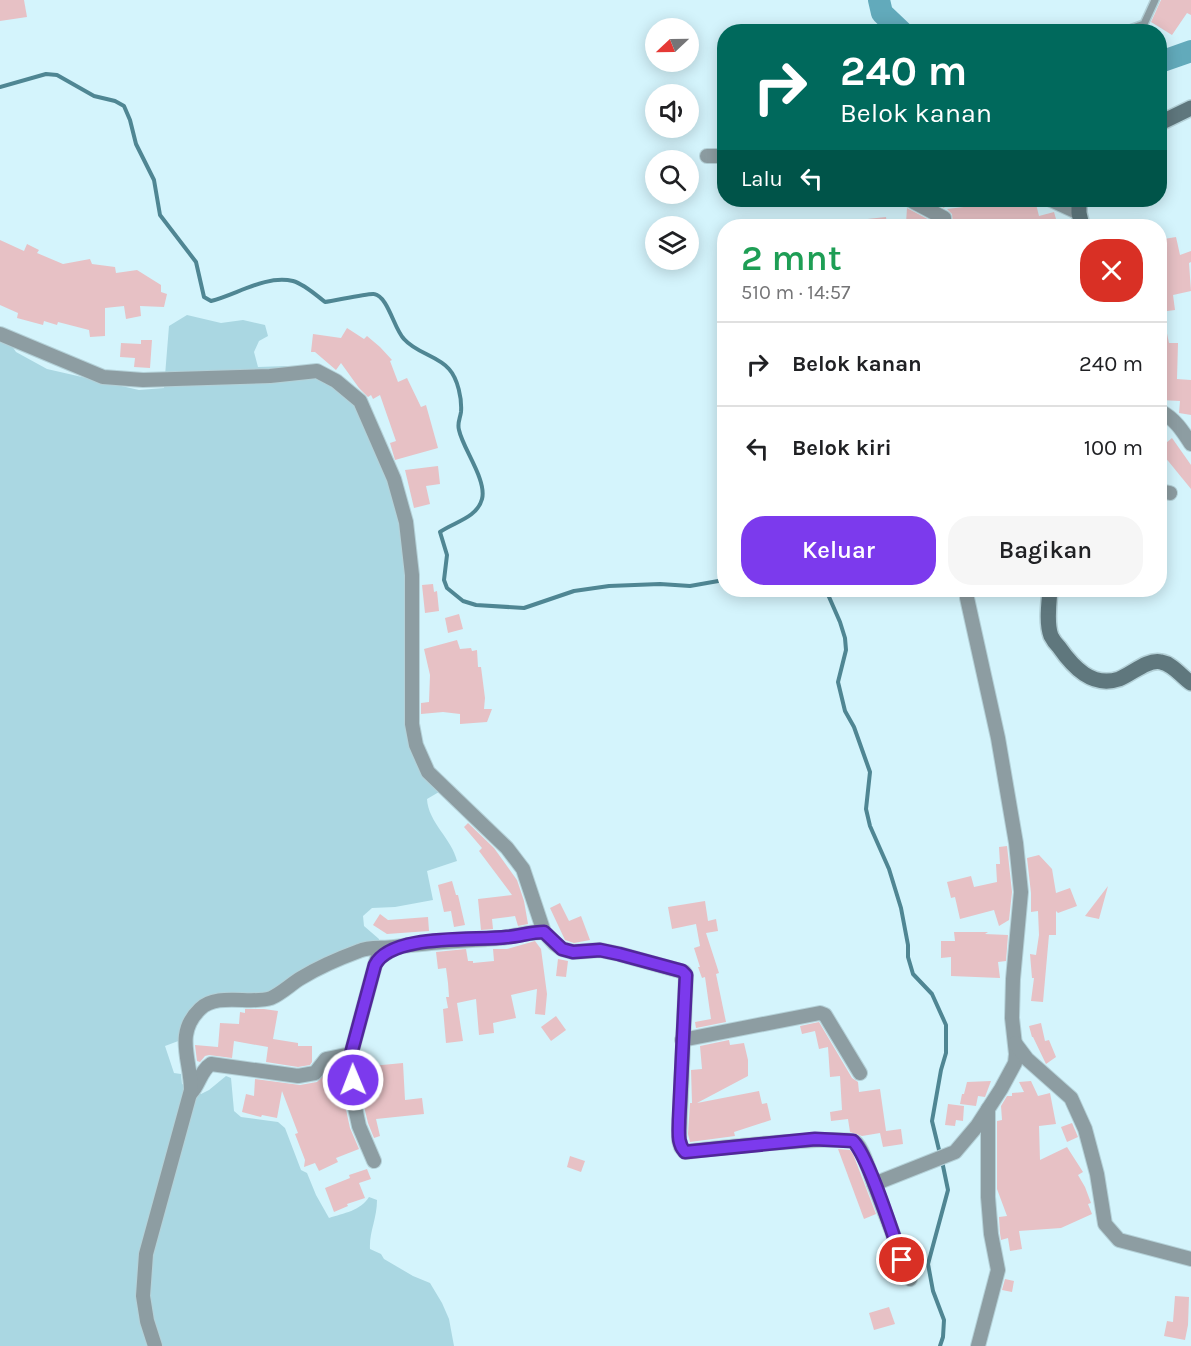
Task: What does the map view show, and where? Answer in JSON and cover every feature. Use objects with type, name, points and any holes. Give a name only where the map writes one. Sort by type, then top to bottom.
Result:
[{"type":"street","points":[[1167,120],[1191,108]]},
{"type":"street","points":[[706,156],[717,156]]},
{"type":"street","points":[[923,207],[944,219]]},
{"type":"street","points":[[0,334],[103,377],[143,380],[270,376],[317,371],[336,381],[360,401],[394,479],[406,522],[412,574],[412,724],[416,745],[428,772],[507,848],[523,869],[544,932],[562,949],[573,952],[600,950],[684,972],[686,975],[679,1140],[685,1152],[815,1139],[850,1141],[858,1147],[910,1279]]},
{"type":"street","points":[[1167,414],[1180,427],[1191,444]]},
{"type":"street","points":[[874,1184],[954,1152],[977,1126],[1001,1089],[1016,1054],[1012,1018],[1013,979],[1021,892],[1016,843],[998,738],[967,597]]},
{"type":"street","points":[[1050,597],[1051,636],[1068,661],[1086,677],[1102,682],[1118,679],[1149,663],[1159,661],[1170,665],[1191,683]]},
{"type":"street","points":[[155,1346],[147,1321],[143,1296],[146,1254],[189,1095],[191,1075],[184,1040],[201,1007],[209,1003],[238,999],[270,998],[303,977],[362,949],[394,948],[449,940],[509,937],[544,932]]},
{"type":"street","points":[[374,1161],[358,1126],[351,1054],[377,959],[394,948]]},
{"type":"street","points":[[682,1040],[820,1013],[825,1015],[860,1073]]},
{"type":"street","points":[[1014,1041],[1027,1059],[1071,1098],[1085,1129],[1097,1174],[1102,1215],[1111,1232],[1119,1240],[1191,1259]]},
{"type":"street","points":[[189,1095],[198,1086],[206,1066],[211,1064],[298,1076],[315,1073],[326,1059],[351,1054]]},
{"type":"street","points":[[978,1346],[998,1270],[991,1234],[988,1197],[988,1109]]},
{"type":"lane","points":[[1144,24],[1155,0]]},
{"type":"shaded area","points":[[187,315],[221,323],[243,320],[265,325],[268,336],[259,341],[254,352],[258,367],[287,366],[295,377],[315,376],[334,384],[358,403],[391,480],[405,550],[409,724],[426,774],[439,792],[427,799],[428,807],[457,861],[427,871],[433,900],[395,907],[372,908],[363,916],[364,926],[379,939],[379,943],[278,991],[208,1001],[181,1040],[165,1046],[174,1073],[181,1074],[182,1084],[201,1094],[226,1076],[231,1078],[234,1111],[241,1117],[278,1122],[285,1128],[301,1170],[307,1173],[329,1218],[356,1208],[369,1197],[377,1200],[370,1249],[413,1276],[430,1283],[449,1319],[454,1346],[0,1346],[0,340],[10,343],[16,352],[47,369],[139,390],[164,388],[169,326]]},
{"type":"building","points":[[0,0],[24,0],[27,17],[0,21]]},
{"type":"building","points":[[1161,0],[1191,0],[1191,15],[1187,13],[1172,35],[1167,32],[1167,24],[1151,22]]},
{"type":"building","points":[[1037,207],[1039,216],[1054,212],[1056,219],[952,219],[952,214],[947,209]]},
{"type":"building","points":[[907,208],[928,219],[906,219]]},
{"type":"building","points":[[1176,237],[1180,255],[1191,251],[1191,262],[1189,263],[1191,291],[1173,295],[1175,310],[1167,311],[1167,238]]},
{"type":"building","points":[[0,240],[24,251],[27,244],[39,250],[37,253],[63,264],[90,259],[92,264],[115,267],[116,273],[137,270],[161,285],[161,292],[167,294],[164,307],[140,306],[141,316],[126,319],[124,306],[105,308],[105,336],[90,337],[89,330],[58,322],[57,325],[44,321],[43,325],[17,318],[18,313],[0,305]]},
{"type":"building","points":[[347,328],[364,339],[367,336],[380,347],[392,360],[390,361],[398,382],[407,378],[421,407],[426,405],[438,448],[395,460],[390,443],[396,441],[380,395],[373,399],[371,395],[368,397],[341,363],[336,370],[315,352],[311,352],[313,334],[341,338]]},
{"type":"building","points":[[1167,333],[1169,343],[1178,343],[1177,379],[1191,380],[1191,415],[1179,413],[1180,401],[1167,400]]},
{"type":"building","points":[[141,340],[152,340],[150,368],[134,367],[135,358],[120,357],[121,343],[141,344]]},
{"type":"building","points":[[1172,438],[1191,465],[1191,489],[1167,460],[1167,442]]},
{"type":"building","points":[[438,466],[440,484],[426,486],[430,504],[414,508],[405,470]]},
{"type":"building","points":[[433,584],[434,592],[437,591],[439,611],[425,613],[422,585]]},
{"type":"building","points":[[459,614],[463,629],[448,633],[445,618]]},
{"type":"building","points":[[457,640],[460,649],[477,650],[478,667],[481,667],[485,698],[484,709],[492,709],[487,722],[460,724],[460,714],[443,712],[421,714],[421,703],[429,702],[430,675],[424,649]]},
{"type":"building","points":[[468,823],[494,848],[517,880],[528,924],[518,926],[515,916],[492,919],[493,929],[481,930],[478,899],[512,895],[479,851],[482,848],[464,827]]},
{"type":"building","points":[[1007,846],[1012,892],[1009,920],[999,926],[994,910],[960,919],[955,897],[951,898],[947,882],[971,876],[974,887],[997,882],[996,864],[1000,864],[999,847]]},
{"type":"building","points":[[1039,855],[1052,869],[1056,893],[1070,888],[1077,906],[1058,913],[1056,911],[1056,935],[1049,935],[1043,1002],[1031,1001],[1034,978],[1032,978],[1030,954],[1036,955],[1039,935],[1038,911],[1031,912],[1027,858]]},
{"type":"building","points":[[452,881],[465,925],[454,927],[451,911],[444,912],[438,885]]},
{"type":"building","points":[[1108,886],[1099,919],[1085,916]]},
{"type":"building","points":[[705,901],[708,921],[716,919],[718,931],[706,933],[719,973],[716,974],[726,1022],[696,1028],[695,1022],[711,1019],[705,977],[702,978],[694,948],[700,946],[696,924],[672,929],[668,907]]},
{"type":"building","points":[[560,903],[569,921],[581,916],[590,940],[574,943],[565,940],[550,908]]},
{"type":"building","points":[[380,914],[388,920],[428,917],[429,931],[387,934],[373,925]]},
{"type":"building","points":[[954,932],[988,932],[985,934],[1008,935],[1006,961],[998,962],[1000,978],[951,976],[951,957],[941,958],[941,941],[955,941]]},
{"type":"building","points":[[535,941],[541,949],[547,994],[545,1015],[535,1014],[537,989],[511,995],[516,1018],[493,1023],[494,1033],[479,1035],[476,999],[457,1003],[463,1041],[446,1043],[443,1009],[448,1008],[446,997],[449,997],[448,983],[446,968],[438,969],[436,952],[466,949],[468,961],[473,961],[473,963],[494,961],[493,949],[507,949]]},
{"type":"building","points":[[558,959],[568,961],[566,977],[556,976]]},
{"type":"building","points":[[245,1009],[278,1011],[273,1039],[298,1043],[298,1046],[312,1046],[310,1065],[298,1067],[266,1062],[268,1047],[234,1041],[232,1058],[209,1055],[200,1062],[197,1061],[195,1045],[218,1047],[220,1023],[239,1024],[240,1012],[245,1013]]},
{"type":"building","points":[[556,1016],[566,1030],[551,1041],[541,1027]]},
{"type":"building","points":[[819,1022],[852,1078],[858,1082],[859,1092],[880,1089],[886,1131],[901,1129],[903,1144],[883,1147],[880,1133],[862,1136],[850,1132],[848,1119],[831,1121],[830,1112],[842,1110],[840,1076],[830,1077],[828,1047],[819,1049],[815,1031],[802,1034],[800,1026]]},
{"type":"building","points":[[1041,1023],[1045,1041],[1049,1040],[1056,1057],[1046,1064],[1029,1026]]},
{"type":"building","points":[[729,1040],[730,1045],[744,1043],[748,1060],[748,1076],[697,1103],[759,1091],[762,1104],[767,1103],[771,1120],[734,1132],[735,1136],[690,1142],[688,1134],[690,1103],[692,1103],[691,1070],[702,1069],[700,1046]]},
{"type":"building","points":[[403,1063],[405,1100],[422,1098],[424,1114],[376,1119],[380,1136],[374,1138],[363,1102],[361,1067]]},
{"type":"building","points":[[336,1066],[336,1070],[343,1070],[345,1105],[350,1128],[359,1149],[336,1158],[338,1162],[319,1171],[315,1163],[304,1167],[305,1160],[295,1134],[298,1133],[282,1091],[277,1118],[242,1112],[246,1094],[254,1096],[255,1079],[300,1085],[317,1082],[331,1067]]},
{"type":"building","points":[[991,1081],[985,1097],[978,1096],[976,1106],[960,1104],[967,1082]]},
{"type":"building","points":[[1031,1081],[1038,1096],[1050,1093],[1056,1124],[1039,1126],[1040,1160],[1067,1147],[1083,1172],[1078,1175],[1091,1203],[1088,1204],[1092,1214],[1061,1228],[1019,1231],[1022,1249],[1010,1251],[1008,1238],[1001,1240],[1000,1233],[999,1217],[1007,1216],[997,1189],[997,1121],[1002,1120],[1001,1106],[1007,1096],[1024,1092],[1019,1082]]},
{"type":"building","points":[[948,1104],[964,1106],[963,1121],[956,1120],[955,1126],[945,1125]]},
{"type":"building","points":[[1072,1123],[1078,1137],[1067,1142],[1061,1127]]},
{"type":"building","points":[[838,1149],[850,1150],[853,1154],[876,1214],[864,1219]]},
{"type":"building","points":[[570,1156],[585,1161],[581,1172],[567,1167]]},
{"type":"building","points":[[367,1169],[371,1179],[359,1183],[365,1198],[347,1204],[348,1206],[334,1212],[325,1188],[350,1178],[349,1175]]},
{"type":"building","points":[[1005,1279],[1014,1281],[1012,1292],[1002,1290]]},
{"type":"building","points":[[1175,1296],[1189,1297],[1185,1340],[1164,1336],[1167,1321],[1173,1322]]},
{"type":"building","points":[[889,1307],[895,1324],[874,1330],[869,1313]]},
{"type":"waterway","points":[[879,0],[882,13],[894,24]]},
{"type":"waterway","points":[[1167,60],[1191,51]]},
{"type":"waterway","points":[[0,87],[46,74],[57,75],[94,96],[115,101],[124,106],[136,144],[154,180],[160,215],[196,262],[204,297],[211,301],[262,283],[283,280],[301,285],[325,302],[374,294],[383,300],[404,339],[449,369],[455,378],[460,395],[461,412],[458,423],[461,438],[478,474],[483,491],[482,499],[475,511],[440,532],[447,555],[444,580],[447,588],[463,601],[476,605],[524,608],[574,591],[609,586],[660,584],[690,586],[717,581]]},
{"type":"waterway","points":[[829,597],[845,638],[846,650],[838,682],[845,711],[854,727],[870,772],[866,809],[870,826],[889,869],[901,908],[908,957],[913,974],[932,994],[946,1025],[946,1053],[932,1121],[940,1154]]},
{"type":"waterway","points":[[940,1346],[944,1320],[933,1291],[928,1264],[948,1190],[942,1161]]},
{"type":"route","points":[[353,1080],[351,1054],[375,965],[377,959],[394,948],[449,940],[477,940],[544,932],[562,949],[573,952],[600,950],[635,957],[682,971],[686,975],[679,1120],[681,1147],[685,1152],[815,1139],[853,1141],[869,1172],[902,1260]]}]
